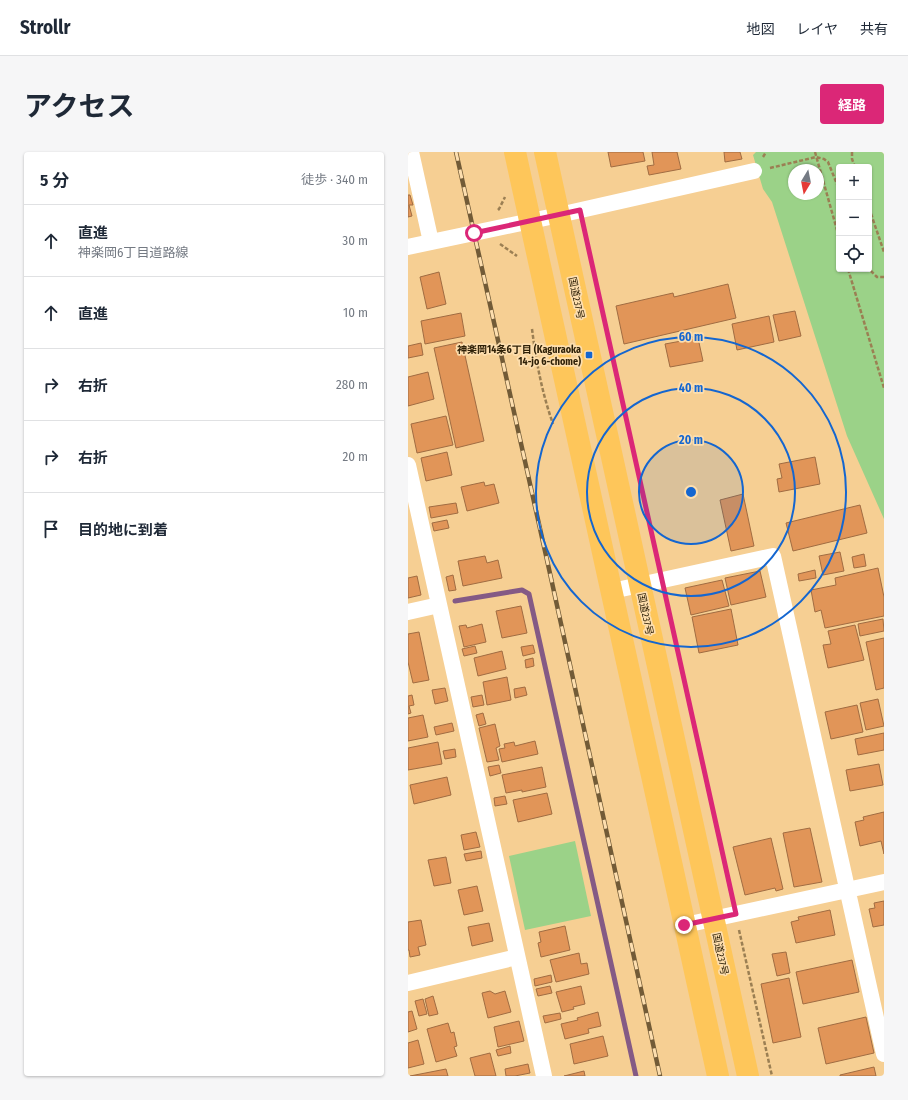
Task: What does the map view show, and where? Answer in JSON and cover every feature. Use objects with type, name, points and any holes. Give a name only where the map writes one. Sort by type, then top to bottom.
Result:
[{"type":"highway","points":[[515,152],[718,1076]]},
{"type":"highway","name":"国道237号","points":[[545,152],[748,1076]]},
{"type":"street","points":[[411,152],[431,242]]},
{"type":"street","points":[[408,247],[754,171]]},
{"type":"street","points":[[408,465],[544,1076]]},
{"type":"street","points":[[612,591],[773,556],[884,1054]]},
{"type":"street","points":[[408,612],[439,605]]},
{"type":"street","points":[[684,925],[884,882]]},
{"type":"street","points":[[408,983],[517,957]]},
{"type":"path","points":[[814,152],[839,236]]},
{"type":"path","points":[[852,152],[854,164]]},
{"type":"path","points":[[754,171],[816,158],[824,159],[828,162],[836,182]]},
{"type":"path","points":[[872,217],[884,252]]},
{"type":"path","points":[[497,243],[517,255],[519,262]]},
{"type":"path","points":[[849,272],[884,388]]},
{"type":"path","points":[[872,272],[877,277],[884,277]]},
{"type":"path","points":[[532,326],[535,354],[540,378],[546,404],[553,424]]},
{"type":"path","points":[[609,345],[772,1076]]},
{"type":"green space","points":[[756,152],[884,152],[884,519],[847,436],[772,202],[763,189],[753,155]]},
{"type":"green space","points":[[575,841],[591,916],[525,930],[509,856]]},
{"type":"building","points":[[608,152],[643,152],[645,161],[611,167]]},
{"type":"building","points":[[652,152],[677,152],[681,169],[649,175],[647,166],[654,165]]},
{"type":"building","points":[[724,152],[740,152],[742,159],[725,162]]},
{"type":"building","points":[[408,195],[410,195],[413,205],[409,205],[412,216],[408,217]]},
{"type":"building","points":[[439,272],[446,304],[427,309],[420,277]]},
{"type":"building","points":[[728,284],[736,318],[624,344],[616,306],[673,293],[674,297]]},
{"type":"building","points":[[795,311],[801,336],[779,341],[773,315]]},
{"type":"building","points":[[461,313],[465,336],[425,344],[421,321]]},
{"type":"building","points":[[769,316],[774,342],[737,350],[732,324]]},
{"type":"building","points":[[698,338],[703,361],[670,367],[665,344]]},
{"type":"building","points":[[462,342],[484,441],[456,448],[434,348]]},
{"type":"building","points":[[421,343],[423,355],[408,358],[408,346]]},
{"type":"building","points":[[428,372],[434,399],[408,406],[408,377]]},
{"type":"building","points":[[446,416],[453,445],[417,453],[411,424]]},
{"type":"building","points":[[447,452],[452,475],[426,481],[421,458]]},
{"type":"building","points":[[815,457],[820,484],[779,492],[777,479],[782,478],[779,464]]},
{"type":"building","points":[[484,482],[485,486],[494,484],[499,503],[467,511],[461,487]]},
{"type":"building","points":[[743,494],[754,546],[731,551],[720,500]]},
{"type":"building","points":[[456,503],[458,513],[431,518],[429,507]]},
{"type":"building","points":[[860,505],[867,533],[793,551],[786,523]]},
{"type":"building","points":[[447,520],[449,528],[434,531],[432,523]]},
{"type":"building","points":[[840,552],[844,571],[823,575],[819,556]]},
{"type":"building","points":[[864,554],[866,566],[854,568],[852,557]]},
{"type":"building","points":[[485,556],[487,563],[498,560],[502,578],[463,586],[458,561]]},
{"type":"building","points":[[878,568],[884,597],[884,616],[825,628],[821,610],[815,612],[811,590],[836,585],[835,578]]},
{"type":"building","points":[[815,570],[816,578],[799,581],[798,574]]},
{"type":"building","points":[[760,571],[766,597],[731,605],[725,578]]},
{"type":"building","points":[[453,575],[456,590],[449,591],[446,577]]},
{"type":"building","points":[[417,576],[421,595],[408,598],[408,578]]},
{"type":"building","points":[[722,580],[729,606],[691,615],[685,588]]},
{"type":"building","points":[[521,606],[527,633],[502,638],[496,611]]},
{"type":"building","points":[[731,609],[738,645],[699,653],[692,617]]},
{"type":"building","points":[[883,619],[884,631],[860,636],[858,624]]},
{"type":"building","points":[[482,624],[486,642],[464,647],[459,626],[466,625],[467,628]]},
{"type":"building","points":[[855,625],[864,660],[828,668],[823,645],[831,644],[828,631]]},
{"type":"building","points":[[419,632],[429,680],[413,683],[408,662],[408,634]]},
{"type":"building","points":[[884,638],[884,688],[876,690],[866,642]]},
{"type":"building","points":[[533,645],[535,653],[523,656],[521,647]]},
{"type":"building","points":[[475,646],[477,653],[464,656],[462,649]]},
{"type":"building","points":[[502,651],[506,669],[478,676],[474,658]]},
{"type":"building","points":[[533,658],[534,666],[526,668],[525,660]]},
{"type":"building","points":[[507,677],[511,700],[487,705],[483,682]]},
{"type":"building","points":[[525,687],[527,695],[515,698],[514,689]]},
{"type":"building","points":[[445,688],[448,701],[435,704],[432,690]]},
{"type":"building","points":[[412,695],[414,705],[409,706],[411,713],[408,714],[408,696]]},
{"type":"building","points":[[482,695],[484,705],[473,707],[471,697]]},
{"type":"building","points":[[878,699],[884,726],[866,730],[860,703]]},
{"type":"building","points":[[857,705],[863,732],[831,739],[825,712]]},
{"type":"building","points":[[483,713],[486,724],[479,726],[476,715]]},
{"type":"building","points":[[423,715],[428,737],[408,741],[408,718]]},
{"type":"building","points":[[452,723],[454,731],[436,735],[434,727]]},
{"type":"building","points":[[495,724],[500,746],[496,748],[499,760],[487,762],[479,728]]},
{"type":"building","points":[[884,733],[884,750],[858,755],[855,739]]},
{"type":"building","points":[[535,741],[538,754],[502,762],[499,749],[505,748],[504,744],[514,742],[515,746]]},
{"type":"building","points":[[438,742],[442,764],[408,770],[408,748]]},
{"type":"building","points":[[455,749],[456,757],[445,759],[443,751]]},
{"type":"building","points":[[879,764],[883,785],[850,791],[846,770]]},
{"type":"building","points":[[499,765],[501,773],[490,776],[488,767]]},
{"type":"building","points":[[542,767],[546,787],[522,792],[522,790],[506,793],[502,775]]},
{"type":"building","points":[[447,777],[451,795],[414,804],[410,785]]},
{"type":"building","points":[[547,793],[552,814],[518,822],[513,800]]},
{"type":"building","points":[[505,796],[507,804],[495,806],[494,798]]},
{"type":"building","points":[[884,812],[884,854],[881,841],[860,846],[855,822],[864,820],[863,817]]},
{"type":"building","points":[[810,828],[822,882],[794,887],[783,833]]},
{"type":"building","points":[[476,832],[480,847],[464,850],[461,835]]},
{"type":"building","points":[[771,838],[783,889],[776,891],[775,888],[745,895],[733,847]]},
{"type":"building","points":[[481,851],[482,858],[466,861],[464,854]]},
{"type":"building","points":[[446,857],[451,883],[434,886],[428,860]]},
{"type":"building","points":[[477,886],[483,911],[464,915],[458,890]]},
{"type":"building","points":[[884,901],[884,925],[873,927],[869,909],[875,908],[874,903]]},
{"type":"building","points":[[830,910],[835,935],[796,943],[791,922],[799,920],[798,917]]},
{"type":"building","points":[[421,920],[426,945],[418,947],[420,955],[410,957],[408,950],[408,922]]},
{"type":"building","points":[[489,923],[493,941],[472,946],[468,927]]},
{"type":"building","points":[[565,926],[570,950],[541,957],[538,943],[541,942],[539,932]]},
{"type":"building","points":[[786,952],[790,973],[777,976],[772,954]]},
{"type":"building","points":[[579,953],[581,964],[587,963],[589,974],[556,982],[550,960]]},
{"type":"building","points":[[852,960],[859,992],[803,1004],[796,972]]},
{"type":"building","points":[[551,975],[552,982],[535,986],[534,979]]},
{"type":"building","points":[[789,978],[801,1037],[773,1043],[761,984]]},
{"type":"building","points":[[550,986],[552,993],[538,996],[536,989]]},
{"type":"building","points":[[581,986],[585,1004],[562,1012],[556,992]]},
{"type":"building","points":[[490,991],[495,994],[505,991],[511,1012],[488,1018],[482,993]]},
{"type":"building","points":[[433,996],[438,1014],[429,1016],[425,999]]},
{"type":"building","points":[[423,999],[427,1014],[419,1016],[415,1001]]},
{"type":"building","points":[[412,1011],[417,1029],[408,1032],[408,1012]]},
{"type":"building","points":[[598,1012],[601,1026],[588,1029],[589,1033],[565,1039],[561,1024],[578,1020],[577,1018]]},
{"type":"building","points":[[560,1013],[561,1019],[545,1023],[543,1016]]},
{"type":"building","points":[[866,1017],[874,1053],[826,1064],[818,1028]]},
{"type":"building","points":[[519,1021],[524,1041],[498,1047],[494,1027]]},
{"type":"building","points":[[448,1023],[451,1033],[454,1032],[457,1046],[454,1047],[457,1056],[436,1062],[427,1029]]},
{"type":"building","points":[[603,1036],[608,1056],[574,1064],[570,1044]]},
{"type":"building","points":[[418,1040],[424,1064],[408,1068],[408,1043]]},
{"type":"building","points":[[510,1046],[511,1053],[498,1056],[496,1050]]},
{"type":"building","points":[[490,1053],[496,1076],[475,1076],[470,1058]]},
{"type":"building","points":[[528,1064],[530,1073],[506,1076],[505,1069]]},
{"type":"building","points":[[874,1067],[876,1076],[840,1076],[840,1075]]},
{"type":"building","points":[[446,1069],[448,1076],[410,1076]]},
{"type":"building","points":[[584,1071],[585,1076],[564,1076]]},
{"type":"waterway","points":[[455,601],[522,590],[529,594],[636,1076]]},
{"type":"railway","points":[[456,152],[660,1076]]},
{"type":"place","name":"神楽岡14条6丁目 (Kaguraoka 14-jo 6-chome)","points":[[589,355]]},
{"type":"route","points":[[474,233],[580,210],[736,914],[684,925]]}]
